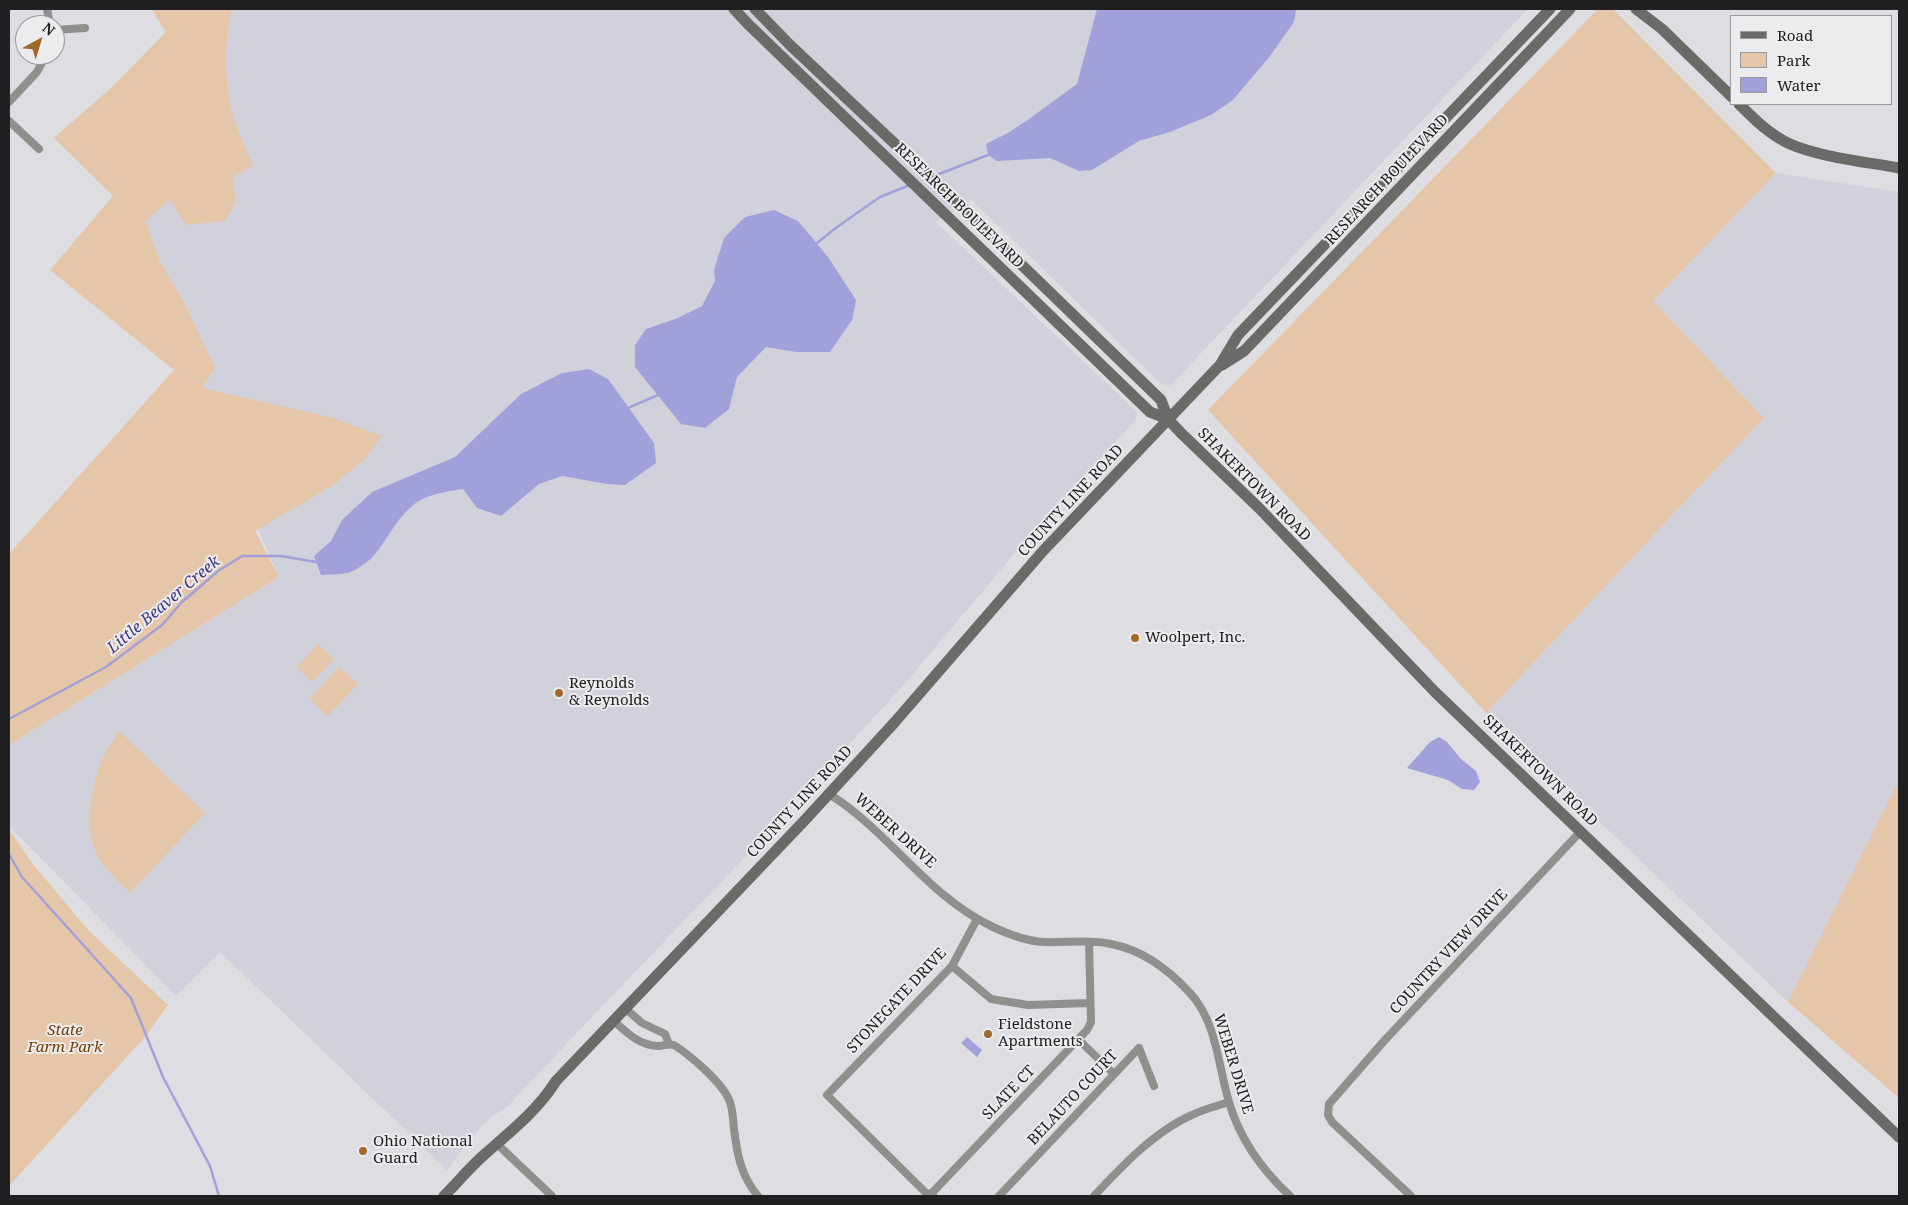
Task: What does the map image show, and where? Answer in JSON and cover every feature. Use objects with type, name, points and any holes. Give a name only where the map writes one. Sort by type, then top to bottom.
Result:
[{"type":"main road","name":"RESEARCH BOULEVARD","points":[[734,9],[1150,412],[1168,419]]},
{"type":"main road","name":"RESEARCH BOULEVARD","points":[[755,9],[790,45],[964,208],[1162,400],[1168,419]]},
{"type":"main road","name":"RESEARCH BOULEVARD","points":[[1168,419],[1220,366],[1238,335],[1550,9]]},
{"type":"main road","name":"RESEARCH BOULEVARD","points":[[1220,366],[1244,352],[1570,9]]},
{"type":"main road","points":[[1636,9],[1662,30],[1730,95]]},
{"type":"main road","points":[[1740,105],[1761,126],[1791,144],[1845,158],[1899,168]]},
{"type":"main road","points":[[1368,199],[1380,210]]},
{"type":"main road","name":"COUNTY LINE ROAD","points":[[444,1196],[550,1092],[556,1081],[829,794],[894,723],[1043,551],[1168,419]]},
{"type":"main road","name":"SHAKERTOWN ROAD","points":[[1168,419],[1181,434],[1259,508],[1435,692],[1899,1137]]},
{"type":"street","points":[[65,29],[85,28]]},
{"type":"street","points":[[9,102],[37,72],[41,65]]},
{"type":"street","points":[[9,121],[39,149]]},
{"type":"street","name":"WEBER DRIVE","points":[[829,794],[849,807],[948,898],[993,928],[1018,937],[1041,942],[1111,944],[1144,956],[1161,965],[1192,995],[1205,1017],[1240,1134],[1257,1162],[1274,1182],[1290,1196]]},
{"type":"street","name":"COUNTRY VIEW DRIVE","points":[[1411,1196],[1332,1122],[1328,1115],[1329,1104],[1338,1092],[1581,831]]},
{"type":"street","name":"STONEGATE DRIVE","points":[[932,1195],[828,1095],[952,966],[977,919]]},
{"type":"street","name":"SLATE CT","points":[[932,1195],[1088,1030],[1091,1022],[1089,1003],[1089,942]]},
{"type":"street","points":[[952,966],[991,999],[1028,1005],[1089,1003]]},
{"type":"street","points":[[626,1009],[642,1023],[665,1034],[668,1044]]},
{"type":"street","points":[[614,1021],[634,1039],[653,1045],[668,1044],[680,1050],[718,1082],[726,1093],[732,1111],[742,1172],[748,1185],[758,1196]]},
{"type":"street","points":[[1079,1040],[1114,1074]]},
{"type":"street","name":"BELAUTO COURT","points":[[999,1196],[1139,1048],[1154,1086]]},
{"type":"street","points":[[1094,1196],[1119,1169],[1168,1129],[1191,1115],[1229,1102]]},
{"type":"street","points":[[497,1144],[552,1196]]},
{"type":"shaded area","points":[[152,9],[1528,9],[1171,385],[1161,384],[972,200],[936,222],[1137,412],[1135,421],[1031,534],[902,687],[829,766],[794,800],[773,828],[508,1106],[490,1118],[471,1138],[447,1170],[220,952],[176,996],[9,826],[9,745],[279,577],[113,196],[54,138],[111,88],[166,32]]},
{"type":"shaded area","points":[[1776,173],[1899,192],[1899,780],[1788,1002],[1486,713],[1764,418],[1653,301]]},
{"type":"green space","points":[[152,9],[232,9],[226,47],[229,99],[234,119],[253,166],[233,177],[236,202],[225,221],[186,225],[170,200],[145,221],[160,262],[186,306],[215,368],[202,388],[334,418],[382,436],[365,459],[335,484],[255,531],[279,577],[9,745],[9,554],[174,370],[50,270],[113,196],[54,138],[111,88],[166,32]]},
{"type":"green space","points":[[1598,9],[1613,9],[1776,173],[1653,301],[1764,418],[1486,713],[1208,410]]},
{"type":"green space","points":[[318,644],[334,659],[312,682],[297,667]]},
{"type":"green space","points":[[339,667],[358,684],[328,716],[310,699]]},
{"type":"green space","points":[[119,731],[205,813],[130,893],[100,861],[91,838],[90,827],[91,803],[99,768]]},
{"type":"green space","points":[[1899,780],[1899,1098],[1788,1002]]},
{"type":"green space","name":"State Farm Park","points":[[9,829],[32,863],[89,931],[168,1005],[145,1037],[9,1186]]},
{"type":"water","points":[[1097,9],[1296,9],[1294,22],[1270,56],[1233,100],[1211,115],[1170,132],[1139,141],[1092,170],[1079,171],[1050,158],[997,161],[988,155],[986,144],[1008,133],[1077,84]]},
{"type":"water","points":[[774,210],[798,221],[828,257],[856,300],[852,320],[830,352],[796,352],[766,347],[737,377],[729,409],[705,428],[681,424],[635,367],[635,345],[646,329],[678,318],[702,306],[715,281],[714,270],[724,238],[745,217]]},
{"type":"water","points":[[589,369],[608,379],[654,443],[656,463],[625,485],[607,484],[562,476],[539,484],[501,516],[477,508],[463,489],[428,497],[416,503],[402,516],[378,551],[362,566],[348,573],[321,575],[314,556],[331,541],[342,520],[372,492],[455,457],[521,394],[562,373]]},
{"type":"water","points":[[1439,737],[1447,742],[1461,759],[1476,771],[1480,782],[1474,790],[1462,789],[1448,780],[1407,768],[1430,742]]},
{"type":"water","points":[[967,1037],[982,1050],[977,1057],[961,1043]]},
{"type":"waterway","points":[[934,176],[988,155]]},
{"type":"waterway","points":[[817,243],[880,197],[910,185]]},
{"type":"waterway","points":[[628,408],[658,395]]},
{"type":"waterway","name":"Little Beaver Creek","points":[[9,719],[106,667],[162,625],[181,603],[218,571],[242,556],[281,556],[316,562]]},
{"type":"waterway","points":[[9,854],[22,877],[131,998],[163,1077],[210,1166],[219,1196]]},
{"type":"place","name":"Woolpert, Inc.","points":[[1135,638]]},
{"type":"place","name":"Reynolds & Reynolds","points":[[559,693]]},
{"type":"place","name":"Fieldstone Apartments","points":[[988,1034]]},
{"type":"place","name":"Ohio National Guard","points":[[363,1151]]}]
